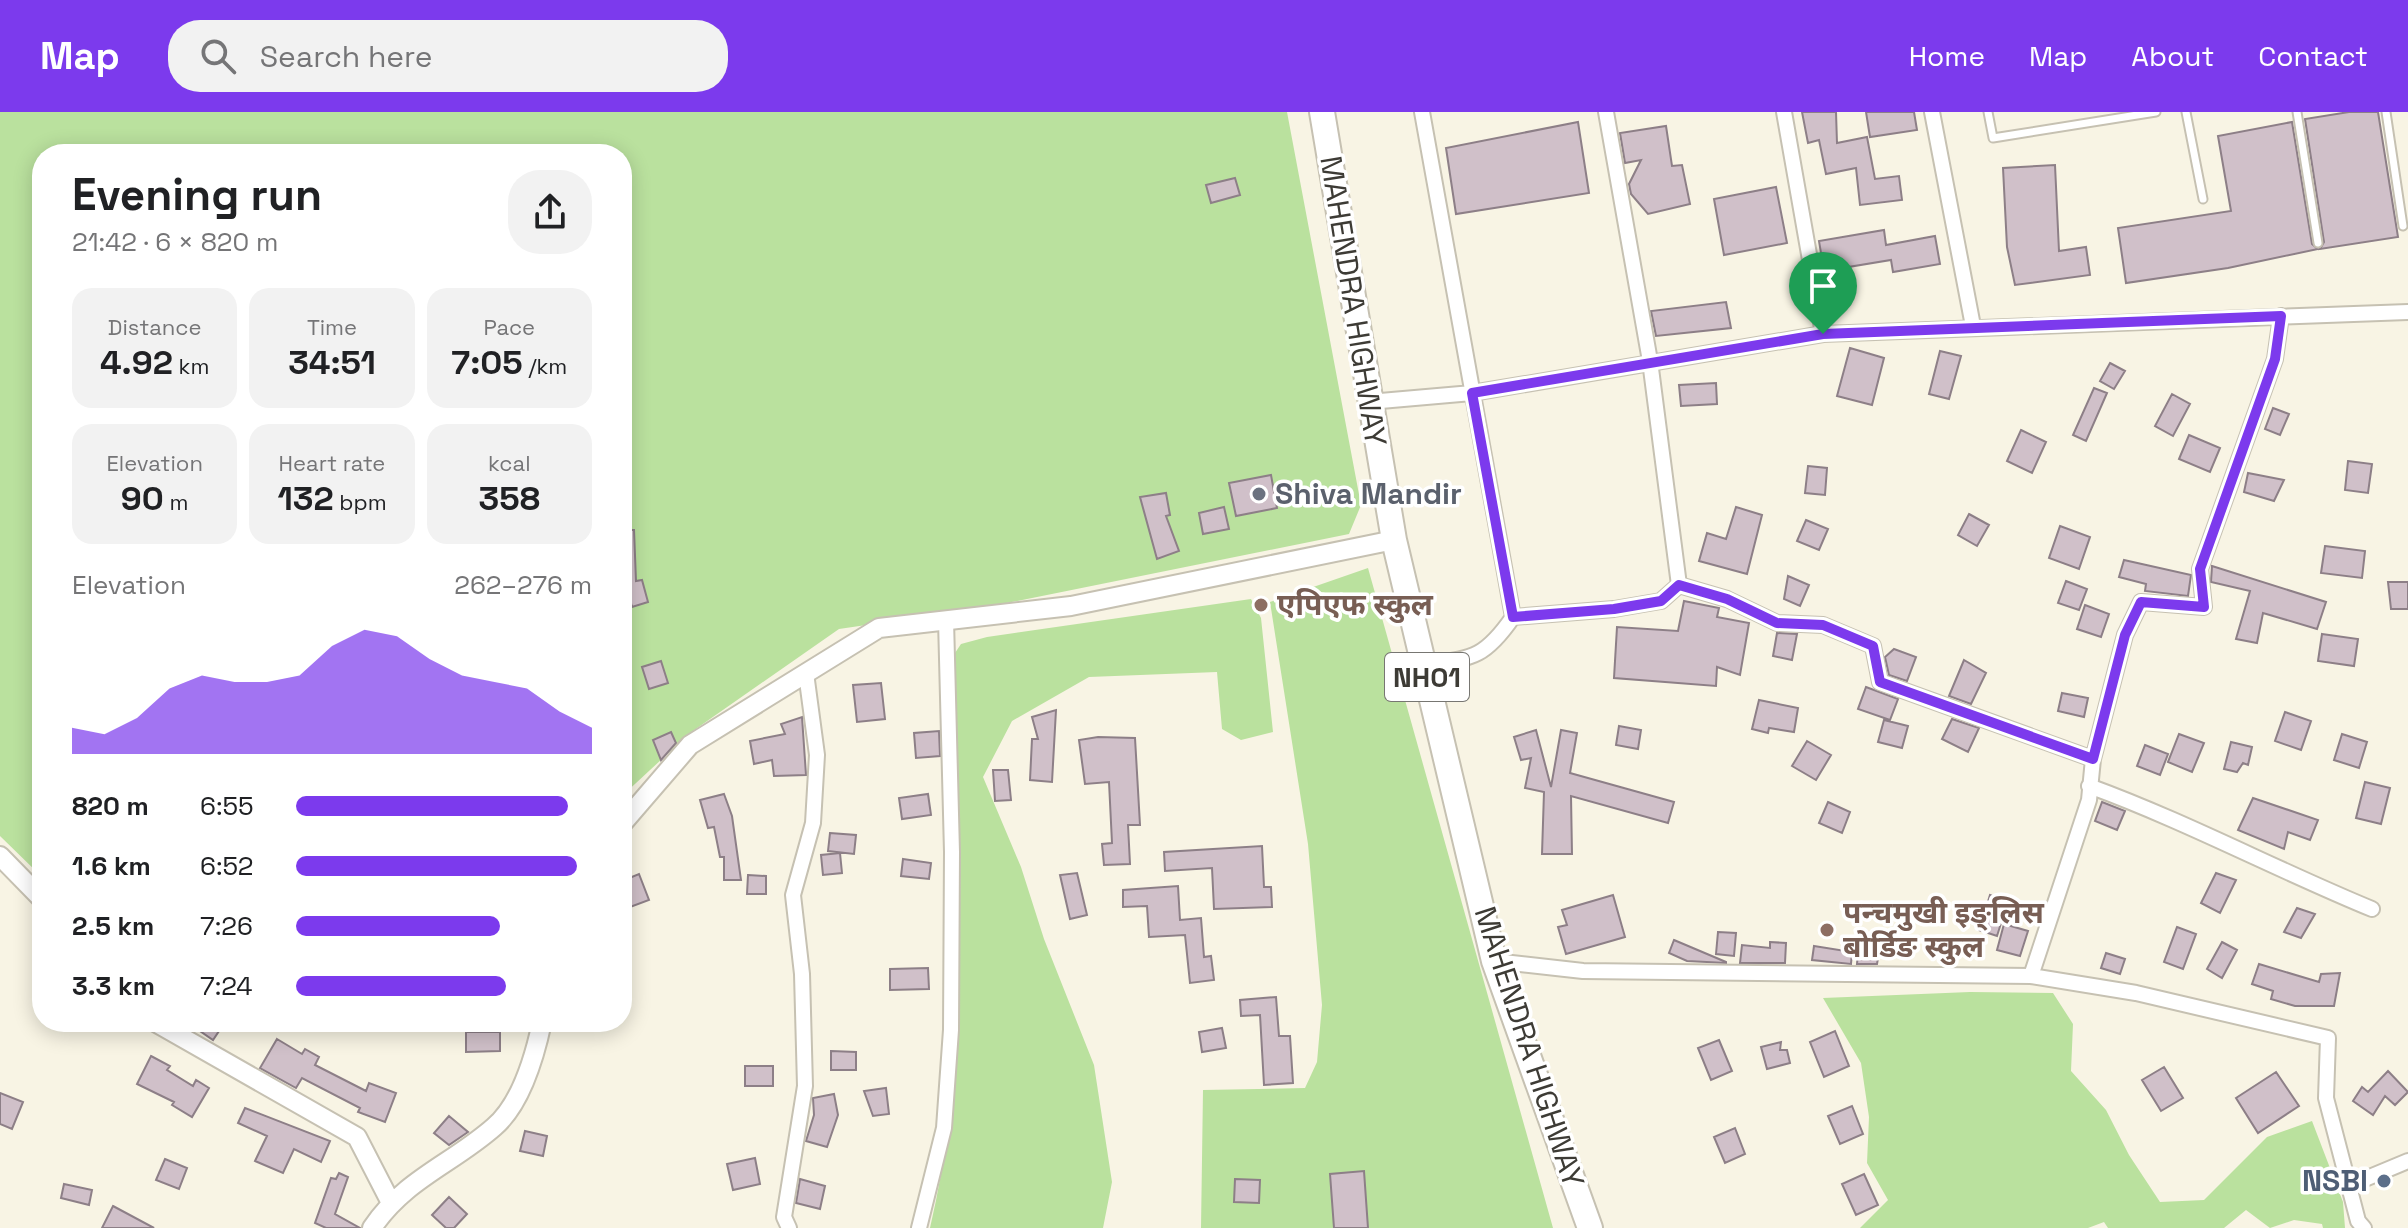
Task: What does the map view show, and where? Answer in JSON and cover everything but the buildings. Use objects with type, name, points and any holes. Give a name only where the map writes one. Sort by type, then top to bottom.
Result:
[{"type":"highway","name":"MAHENDRA HIGHWAY","points":[[1322,112],[1394,540],[1494,961],[1590,1228]]},
{"type":"street","points":[[1422,112],[1513,617],[1493,646],[1473,658],[1424,665]]},
{"type":"street","points":[[1606,112],[1650,361],[1679,585]]},
{"type":"street","points":[[1784,112],[1823,334]]},
{"type":"street","points":[[1932,112],[1973,326]]},
{"type":"street","points":[[1369,402],[1472,393],[1823,334],[2408,312]]},
{"type":"street","points":[[2031,976],[2060,898],[2089,800],[2093,759],[2125,635],[2141,602],[2204,607],[2200,569],[2275,359],[2281,316]]},
{"type":"street","points":[[632,812],[690,745],[879,628],[1071,606],[1394,540]]},
{"type":"street","points":[[1513,617],[1614,609],[1661,601],[1679,585]]},
{"type":"street","points":[[1679,585],[1727,599],[1777,623],[1823,625],[1873,646],[1880,682],[2093,759]]},
{"type":"street","points":[[919,1228],[944,1128],[951,1030],[952,852],[946,620]]},
{"type":"street","points":[[789,1228],[784,1217],[805,1086],[802,974],[793,895],[813,823],[817,755],[806,673]]},
{"type":"street","points":[[2089,786],[2133,802],[2282,872],[2372,909]]},
{"type":"street","points":[[0,856],[32,886]]},
{"type":"street","points":[[1494,961],[1583,971],[2031,976],[2136,993],[2328,1038],[2326,1098],[2358,1221],[2364,1228]]},
{"type":"street","points":[[173,1032],[357,1137],[390,1201]]},
{"type":"street","points":[[372,1228],[390,1201],[497,1125],[532,1066],[540,1032]]},
{"type":"street","points":[[2348,1186],[2408,1161]]},
{"type":"lane","points":[[1988,112],[1993,138],[2156,112]]},
{"type":"lane","points":[[2186,112],[2203,199]]},
{"type":"lane","points":[[2297,112],[2318,243]]},
{"type":"lane","points":[[2386,112],[2403,226]]},
{"type":"green space","points":[[0,112],[1287,112],[1361,505],[1349,534],[982,608],[839,629],[690,733],[632,787],[632,144],[32,144],[32,867],[0,836]]},
{"type":"green space","points":[[1368,568],[1553,1228],[1201,1228],[1203,1090],[1305,1088],[1317,1062],[1322,1005],[1308,844],[1270,602]]},
{"type":"green space","points":[[1251,599],[1261,618],[1273,732],[1241,740],[1222,729],[1217,672],[1089,677],[1012,721],[983,777],[1021,867],[1044,939],[1094,1065],[1112,1182],[1103,1228],[930,1228],[944,1158],[958,1015],[959,871],[953,656],[961,644],[987,637]]},
{"type":"green space","points":[[1970,992],[2053,993],[2073,1024],[2071,1071],[2106,1110],[2129,1155],[2160,1202],[2204,1200],[2267,1137],[2312,1121],[2343,1202],[2345,1228],[2323,1228],[2322,1224],[2294,1220],[2270,1228],[2246,1210],[2224,1228],[2108,1228],[2104,1222],[2088,1228],[1860,1228],[1888,1200],[1867,1163],[1869,1117],[1861,1063],[1823,998]]},
{"type":"place","name":"Shiva Mandir","points":[[1259,494]]},
{"type":"place","name":"एपिएफ स्कुल","points":[[1261,605]]},
{"type":"place","name":"पन्चमुखी इङ्लिस बोर्डिङ स्कुल","points":[[1827,930]]},
{"type":"place","name":"NSBI","points":[[2384,1181]]},
{"type":"route","points":[[2281,316],[2275,359],[2200,569],[2204,607],[2141,602],[2125,635],[2093,759],[1966,710],[1880,682],[1873,646],[1823,625],[1777,623],[1738,607],[1727,599],[1679,585],[1661,601],[1614,609],[1513,617],[1472,393],[1823,334],[2281,316]]}]
